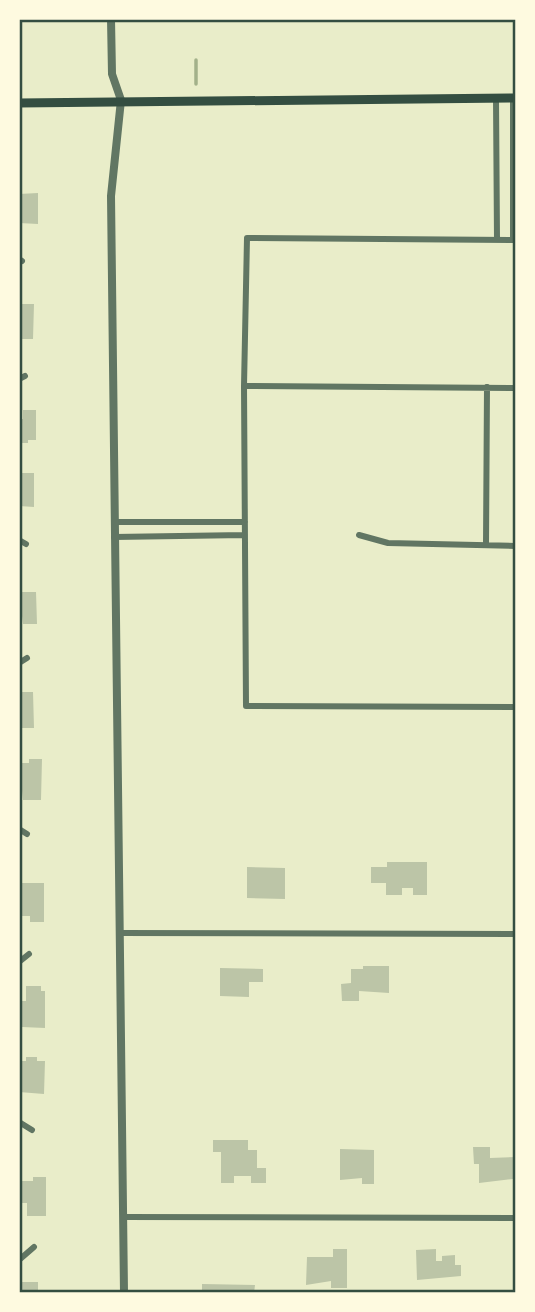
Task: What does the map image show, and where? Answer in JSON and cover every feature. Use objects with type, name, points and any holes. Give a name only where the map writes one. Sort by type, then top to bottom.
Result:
[{"type":"main road","points":[[19,103],[514,98]]},
{"type":"street","points":[[111,19],[112,74],[121,100],[111,196],[124,1293]]},
{"type":"street","points":[[496,98],[497,240]]},
{"type":"street","points":[[514,98],[514,240],[247,238],[244,386],[246,706],[516,707]]},
{"type":"street","points":[[244,386],[516,387]]},
{"type":"street","points":[[486,545],[487,387]]},
{"type":"street","points":[[114,522],[245,522]]},
{"type":"street","points":[[114,537],[245,535]]},
{"type":"street","points":[[359,535],[388,543],[516,546]]},
{"type":"street","points":[[19,663],[27,658]]},
{"type":"street","points":[[19,829],[27,834]]},
{"type":"street","points":[[118,933],[516,934]]},
{"type":"street","points":[[19,962],[29,954]]},
{"type":"street","points":[[19,1122],[32,1130]]},
{"type":"street","points":[[123,1217],[516,1218]]},
{"type":"street","points":[[19,1261],[34,1248]]},
{"type":"building","points":[[38,193],[38,224],[19,223],[19,194]]},
{"type":"building","points":[[19,304],[34,304],[33,339],[19,339]]},
{"type":"building","points":[[23,410],[36,410],[36,440],[28,440],[28,443],[19,443],[19,419],[23,419]]},
{"type":"building","points":[[19,473],[34,473],[34,507],[19,506]]},
{"type":"building","points":[[19,592],[36,592],[37,624],[23,624]]},
{"type":"building","points":[[19,692],[33,692],[34,728],[19,728]]},
{"type":"building","points":[[29,759],[42,759],[41,800],[23,800],[19,763],[29,763]]},
{"type":"building","points":[[387,862],[427,862],[427,895],[413,895],[413,888],[402,888],[402,895],[386,895],[386,883],[371,883],[371,867],[387,867]]},
{"type":"building","points":[[247,867],[285,868],[285,899],[247,898]]},
{"type":"building","points":[[19,883],[44,883],[44,922],[30,922],[30,916],[19,916]]},
{"type":"building","points":[[363,966],[389,966],[389,993],[359,991],[359,1001],[342,1001],[341,984],[351,983],[351,969],[363,969]]},
{"type":"building","points":[[220,968],[263,969],[263,982],[249,982],[249,997],[220,996]]},
{"type":"building","points":[[26,986],[41,986],[41,991],[45,991],[45,1028],[22,1027],[19,1023],[19,1001],[26,1001]]},
{"type":"building","points":[[26,1057],[37,1057],[37,1061],[45,1061],[44,1094],[19,1092],[19,1061],[26,1061]]},
{"type":"building","points":[[213,1140],[248,1140],[248,1150],[257,1150],[257,1168],[266,1168],[266,1183],[251,1183],[251,1176],[234,1176],[234,1183],[221,1183],[221,1152],[213,1152]]},
{"type":"building","points":[[473,1147],[490,1147],[490,1158],[516,1157],[513,1179],[479,1183],[479,1164],[474,1164]]},
{"type":"building","points":[[340,1149],[374,1150],[374,1184],[362,1184],[362,1178],[340,1180]]},
{"type":"building","points":[[33,1177],[46,1177],[46,1216],[27,1216],[27,1203],[19,1203],[19,1181],[33,1181]]},
{"type":"building","points":[[333,1249],[347,1249],[347,1288],[331,1288],[331,1281],[306,1285],[307,1257],[333,1257]]},
{"type":"building","points":[[436,1249],[436,1261],[442,1261],[442,1256],[455,1255],[455,1265],[461,1265],[461,1276],[417,1280],[416,1250]]},
{"type":"building","points":[[19,1282],[38,1282],[38,1293],[19,1293]]},
{"type":"building","points":[[202,1284],[255,1285],[254,1293],[202,1293]]},
{"type":"waterway","points":[[196,60],[196,84]]}]
